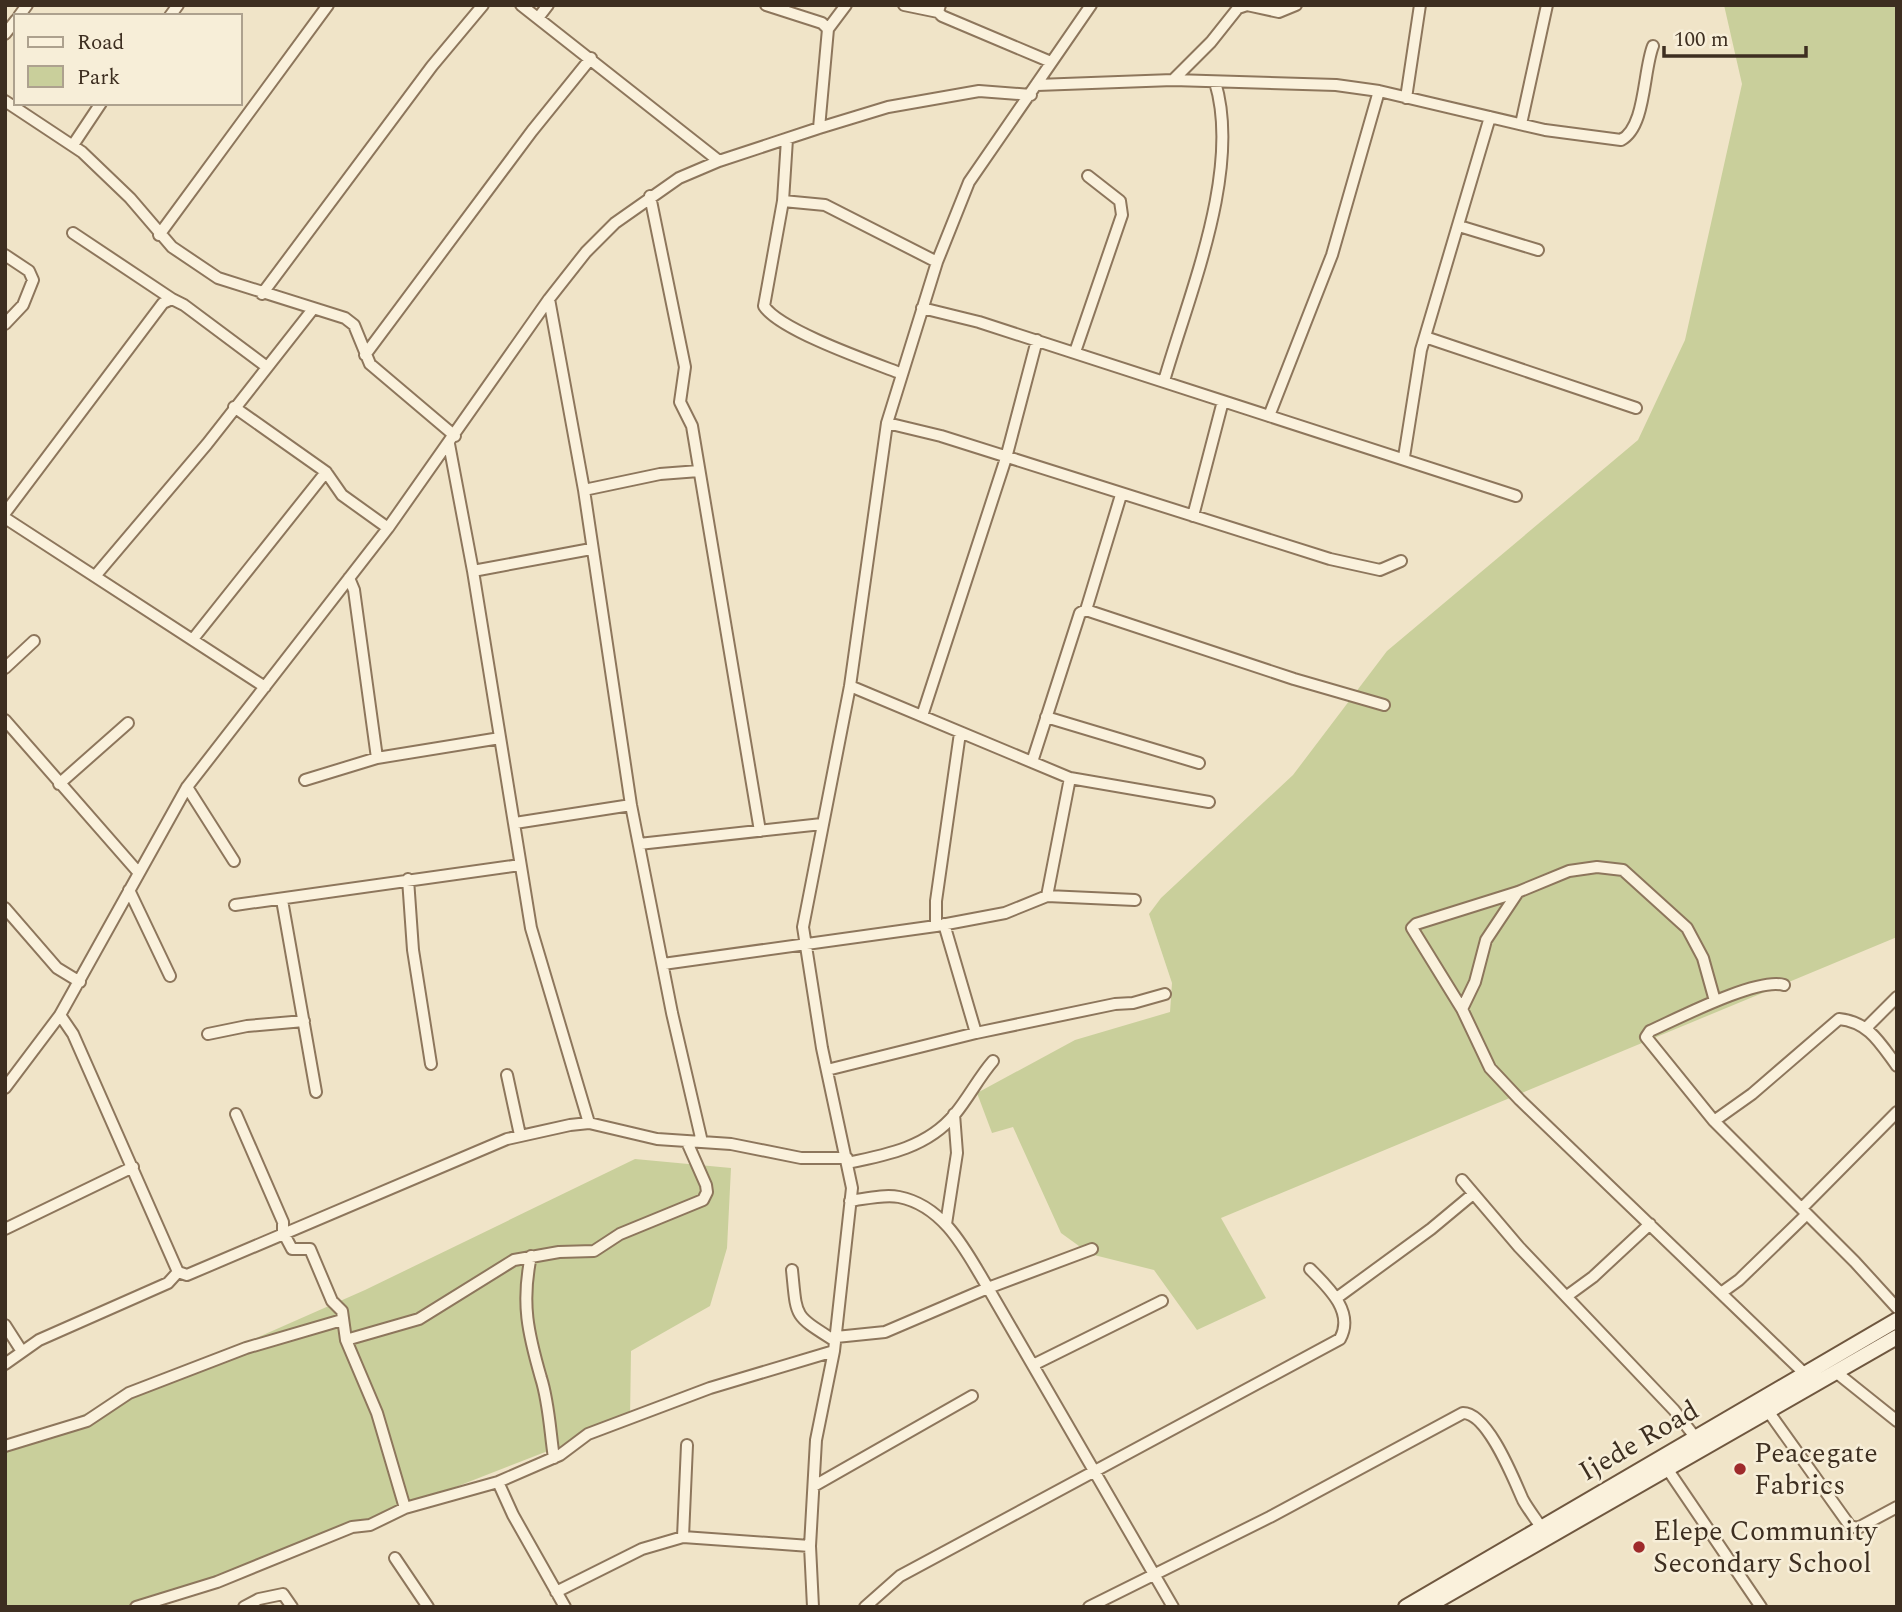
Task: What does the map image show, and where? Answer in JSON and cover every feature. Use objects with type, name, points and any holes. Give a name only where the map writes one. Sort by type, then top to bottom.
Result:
[{"type":"main road","name":"Ijede Road","points":[[1406,1607],[1897,1320]]},
{"type":"main road","name":"Ijede Road","points":[[1426,1607],[1897,1337]]},
{"type":"street","points":[[159,235],[328,5]]},
{"type":"street","points":[[262,294],[432,66],[483,5]]},
{"type":"street","points":[[522,5],[719,161]]},
{"type":"street","points":[[538,18],[548,5]]},
{"type":"street","points":[[766,5],[822,23],[828,29]]},
{"type":"street","points":[[819,128],[828,29],[846,5]]},
{"type":"street","points":[[904,5],[939,8],[1051,62]]},
{"type":"street","points":[[813,1607],[810,1546],[816,1440],[835,1343],[852,1188],[803,927],[850,686],[887,423],[900,373],[937,262],[970,183],[1000,135],[1091,5]]},
{"type":"street","points":[[1173,80],[1238,8],[1247,5],[1279,12],[1296,5]]},
{"type":"street","points":[[1406,98],[1420,5]]},
{"type":"street","points":[[1521,124],[1547,5]]},
{"type":"street","points":[[5,1088],[60,1015],[80,982],[187,787],[388,528],[549,299],[586,252],[615,223],[650,196],[679,178],[719,161],[819,128],[888,107],[979,91],[1034,90],[1173,80],[1336,85],[1379,91],[1521,124],[1601,139],[1621,140],[1629,136],[1644,93],[1653,46]]},
{"type":"street","points":[[365,355],[532,131],[591,58]]},
{"type":"street","points":[[1164,381],[1217,201],[1224,122],[1215,82]]},
{"type":"street","points":[[1269,416],[1332,256],[1379,91]]},
{"type":"street","points":[[5,101],[73,145],[130,198],[172,247],[218,278],[345,318],[354,325],[370,364],[452,440],[531,928],[589,1124]]},
{"type":"street","points":[[73,145],[100,105]]},
{"type":"street","points":[[1404,457],[1425,337],[1490,117]]},
{"type":"street","points":[[787,139],[783,201],[764,306],[768,312],[832,347],[900,373]]},
{"type":"street","points":[[1076,352],[1122,215],[1120,201],[1088,176]]},
{"type":"street","points":[[650,196],[685,367],[680,402],[692,426],[760,831]]},
{"type":"street","points":[[783,201],[825,205],[937,262]]},
{"type":"street","points":[[1459,226],[1538,250]]},
{"type":"street","points":[[73,233],[267,367]]},
{"type":"street","points":[[5,255],[29,271],[33,280],[23,305],[5,324]]},
{"type":"street","points":[[172,299],[163,303],[5,516],[265,687]]},
{"type":"street","points":[[549,299],[584,490],[631,805],[702,1142]]},
{"type":"street","points":[[922,308],[1076,352],[1269,416],[1404,457],[1516,496]]},
{"type":"street","points":[[96,575],[207,444],[313,309]]},
{"type":"street","points":[[1425,337],[1636,408]]},
{"type":"street","points":[[922,716],[1006,458],[1037,340]]},
{"type":"street","points":[[1193,516],[1223,401]]},
{"type":"street","points":[[234,407],[326,472],[342,495],[388,528]]},
{"type":"street","points":[[887,423],[1193,516],[1297,551],[1380,570],[1401,561]]},
{"type":"street","points":[[584,490],[660,474],[699,471]]},
{"type":"street","points":[[193,639],[326,472]]},
{"type":"street","points":[[1087,610],[1121,495]]},
{"type":"street","points":[[473,571],[591,549]]},
{"type":"street","points":[[349,578],[354,590],[377,758]]},
{"type":"street","points":[[1032,762],[1080,613],[1087,610],[1294,680],[1384,705]]},
{"type":"street","points":[[5,668],[34,641]]},
{"type":"street","points":[[850,686],[1070,778],[1209,802]]},
{"type":"street","points":[[1046,717],[1199,763]]},
{"type":"street","points":[[5,720],[138,872]]},
{"type":"street","points":[[59,784],[128,723]]},
{"type":"street","points":[[960,733],[936,901],[940,925],[976,1033]]},
{"type":"street","points":[[305,780],[377,758],[500,738]]},
{"type":"street","points":[[1047,896],[1070,778]]},
{"type":"street","points":[[187,787],[234,861]]},
{"type":"street","points":[[515,823],[631,805]]},
{"type":"street","points":[[639,844],[822,824]]},
{"type":"street","points":[[235,905],[520,865]]},
{"type":"street","points":[[1715,1001],[1694,938],[1680,921],[1625,871],[1588,867],[1546,878],[1518,892],[1416,923],[1412,928],[1462,1009],[1490,1068],[1804,1373]]},
{"type":"street","points":[[408,879],[413,950],[431,1064]]},
{"type":"street","points":[[129,890],[170,976]]},
{"type":"street","points":[[1462,1009],[1475,982],[1486,940],[1518,892]]},
{"type":"street","points":[[663,964],[940,925],[1005,913],[1047,896],[1135,901]]},
{"type":"street","points":[[282,900],[316,1092]]},
{"type":"street","points":[[5,908],[57,968],[80,982]]},
{"type":"street","points":[[1784,985],[1763,985],[1715,1001],[1650,1031],[1646,1037],[1714,1121],[1897,1308]]},
{"type":"street","points":[[828,1070],[976,1033],[1115,1004],[1133,1003],[1165,994]]},
{"type":"street","points":[[1866,1028],[1897,996]]},
{"type":"street","points":[[60,1015],[73,1034],[178,1272]]},
{"type":"street","points":[[1714,1121],[1752,1094],[1839,1019],[1866,1028],[1897,1066]]},
{"type":"street","points":[[208,1034],[247,1026],[304,1021]]},
{"type":"street","points":[[178,1272],[194,1275],[283,1232],[520,1135],[589,1124],[657,1139],[731,1144],[801,1158],[847,1161],[884,1156],[921,1142],[954,1114],[993,1060]]},
{"type":"street","points":[[506,1075],[520,1135]]},
{"type":"street","points":[[1721,1293],[1739,1280],[1897,1112]]},
{"type":"street","points":[[236,1114],[292,1249],[310,1249],[332,1301],[342,1311],[346,1340],[377,1413],[405,1508]]},
{"type":"street","points":[[946,1224],[956,1161],[954,1114]]},
{"type":"street","points":[[346,1340],[419,1319],[514,1260],[594,1251],[620,1234],[703,1200],[707,1192],[706,1185],[687,1142]]},
{"type":"street","points":[[5,1229],[132,1167]]},
{"type":"street","points":[[1462,1180],[1674,1410],[1695,1437]]},
{"type":"street","points":[[1338,1297],[1431,1229],[1473,1194]]},
{"type":"street","points":[[850,1201],[900,1197],[954,1231],[1173,1607]]},
{"type":"street","points":[[1567,1296],[1593,1277],[1650,1224]]},
{"type":"street","points":[[136,1607],[216,1582],[352,1527],[375,1524],[405,1508],[498,1482],[554,1458],[588,1434],[835,1343],[885,1332],[1092,1249]]},
{"type":"street","points":[[531,1256],[524,1297],[533,1355],[544,1388],[554,1458]]},
{"type":"street","points":[[865,1607],[900,1576],[1091,1470],[1340,1339],[1343,1333],[1338,1297],[1310,1269]]},
{"type":"street","points":[[792,1270],[795,1312],[835,1343]]},
{"type":"street","points":[[5,1364],[20,1350],[169,1283],[178,1272]]},
{"type":"street","points":[[1033,1366],[1162,1301]]},
{"type":"street","points":[[5,1446],[87,1421],[129,1393],[246,1348],[342,1320]]},
{"type":"street","points":[[5,1325],[20,1350]]},
{"type":"street","points":[[1837,1373],[1897,1421]]},
{"type":"street","points":[[814,1486],[972,1396]]},
{"type":"street","points":[[1768,1411],[1850,1526],[1858,1528],[1897,1507]]},
{"type":"street","points":[[1089,1607],[1270,1517],[1463,1413],[1475,1417],[1503,1455],[1519,1485],[1522,1499],[1541,1527]]},
{"type":"street","points":[[683,1537],[687,1445]]},
{"type":"street","points":[[1666,1467],[1761,1607]]},
{"type":"street","points":[[498,1482],[513,1515],[565,1607]]},
{"type":"street","points":[[556,1592],[642,1549],[683,1537],[810,1546]]},
{"type":"street","points":[[395,1558],[428,1607]]},
{"type":"street","points":[[244,1607],[276,1593],[283,1594],[292,1607]]},
{"type":"green space","points":[[1724,5],[1897,5],[1897,937],[1221,1218],[1266,1298],[1197,1330],[1154,1270],[1090,1254],[1061,1233],[1013,1127],[992,1133],[977,1093],[1075,1040],[1170,1012],[1172,983],[1149,914],[1161,898],[1293,775],[1387,651],[1638,440],[1685,340],[1742,84]]},
{"type":"green space","points":[[635,1159],[731,1168],[727,1248],[710,1306],[631,1351],[630,1419],[148,1607],[5,1607],[5,1449],[365,1290]]},
{"type":"place","name":"Peacegate Fabrics","points":[[1740,1469]]},
{"type":"place","name":"Elepe Community Secondary School","points":[[1639,1547]]}]
